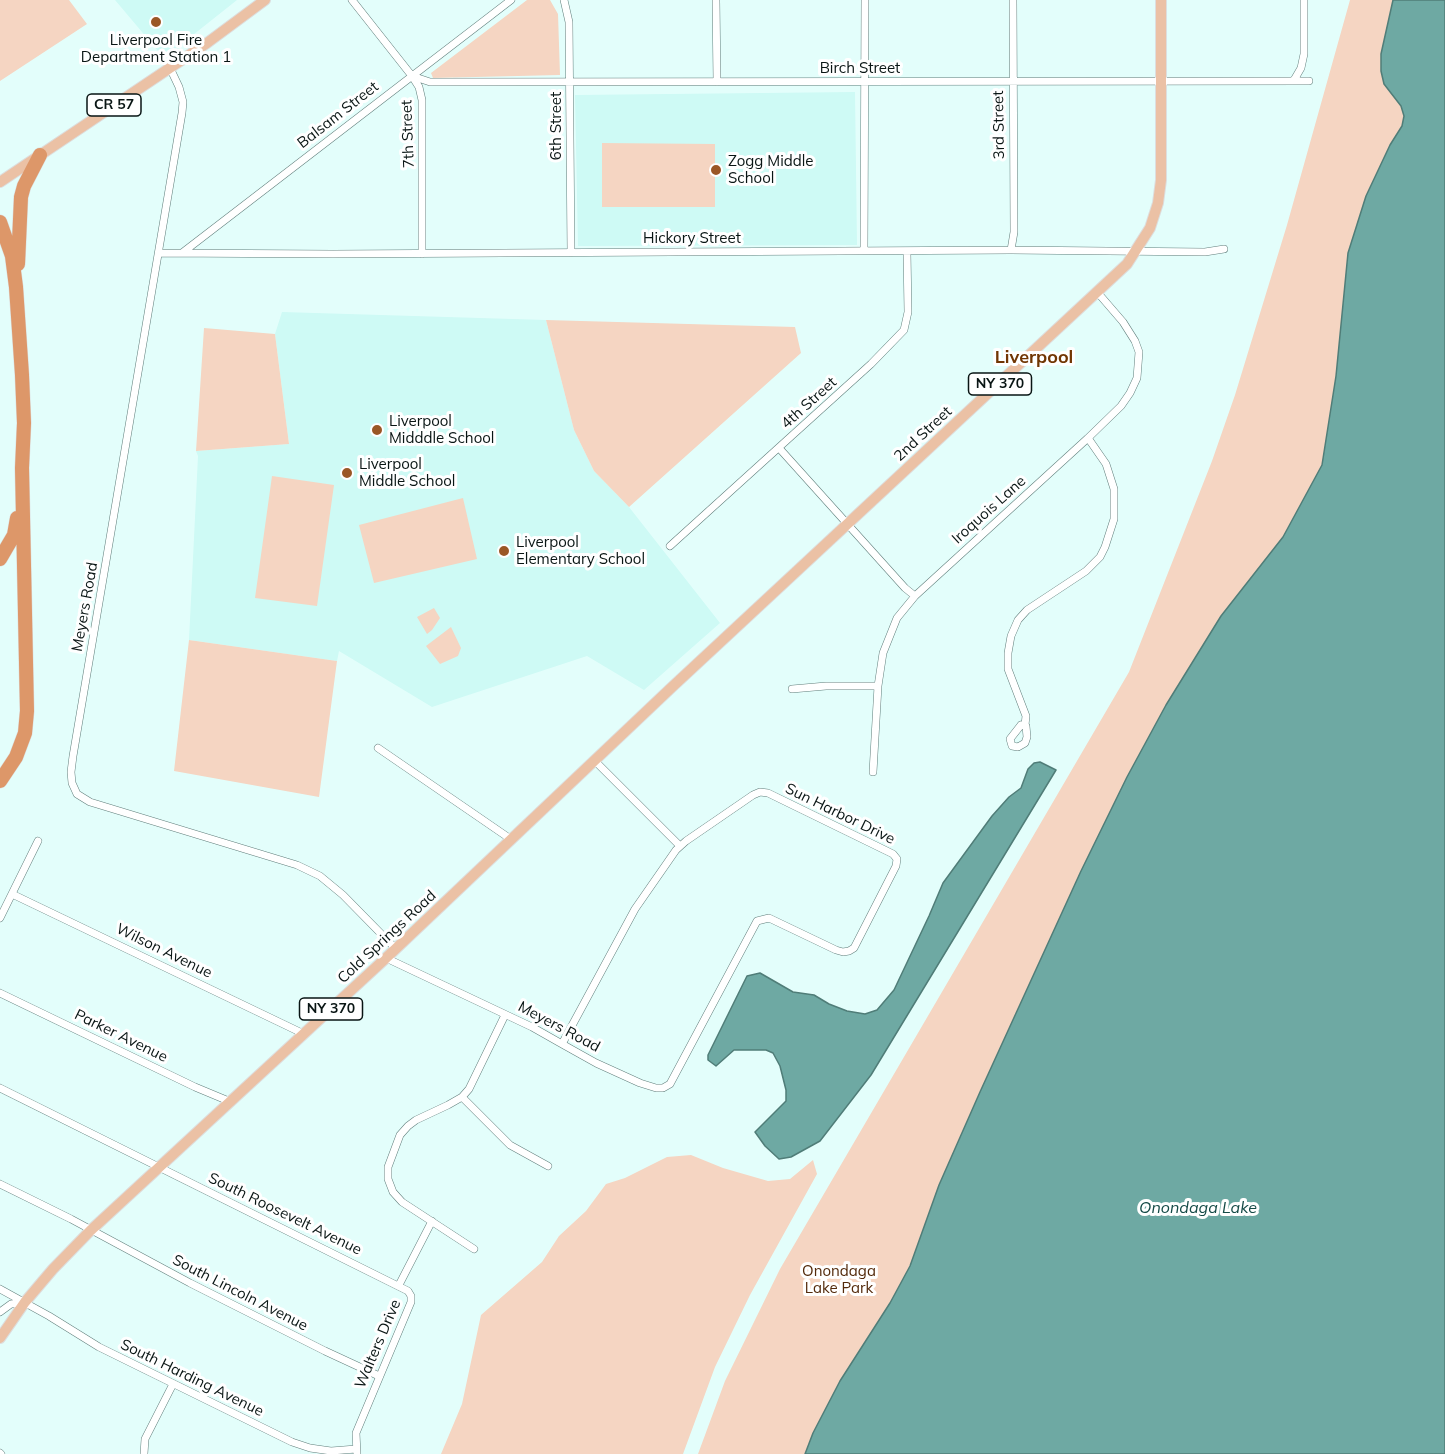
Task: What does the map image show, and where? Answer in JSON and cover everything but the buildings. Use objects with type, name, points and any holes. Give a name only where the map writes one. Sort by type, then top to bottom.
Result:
[{"type":"highway","points":[[16,287],[21,197],[24,186],[40,155]]},
{"type":"highway","points":[[0,222],[12,256],[22,375],[27,711],[24,732],[16,757],[0,781]]},
{"type":"highway","points":[[0,249],[9,263],[16,287]]},
{"type":"highway","points":[[0,772],[10,755],[20,722],[17,427],[22,375]]},
{"type":"highway","points":[[0,559],[14,535],[17,518]]},
{"type":"main road","name":"CR 57","points":[[0,182],[170,68],[265,0]]},
{"type":"main road","name":"2nd Street","points":[[671,688],[1098,293],[1119,273],[1137,250],[1150,228],[1158,203],[1161,180],[1161,0]]},
{"type":"main road","name":"Cold Springs Road","points":[[0,1338],[25,1302],[90,1231],[396,949],[671,688]]},
{"type":"street","name":"7th Street","points":[[352,0],[412,76],[423,100],[422,254]]},
{"type":"street","name":"Balsam Street","points":[[182,253],[512,0]]},
{"type":"street","name":"6th Street","points":[[564,0],[569,22],[571,253]]},
{"type":"street","points":[[716,0],[717,82]]},
{"type":"street","points":[[864,251],[865,0]]},
{"type":"street","name":"3rd Street","points":[[1011,250],[1014,232],[1013,0]]},
{"type":"street","points":[[1294,80],[1301,68],[1304,54],[1304,0]]},
{"type":"street","name":"Meyers Road","points":[[170,68],[179,87],[183,102],[182,113],[73,756],[72,783],[77,794],[90,802],[297,865],[320,876],[343,895],[396,949]]},
{"type":"street","name":"Birch Street","points":[[412,76],[430,82],[570,83],[1309,81]]},
{"type":"street","name":"Hickory Street","points":[[160,253],[422,254],[1011,250],[1205,252],[1224,249]]},
{"type":"street","name":"4th Street","points":[[670,546],[871,364],[904,330],[908,312],[907,252]]},
{"type":"street","name":"Iroquois Lane","points":[[873,771],[878,686],[883,653],[892,627],[903,609],[1088,438],[1121,406],[1130,393],[1137,378],[1140,362],[1135,341],[1098,293]]},
{"type":"street","points":[[1024,724],[1026,716],[1008,669],[1011,636],[1018,620],[1027,610],[1086,571],[1100,557],[1114,519],[1114,489],[1106,464],[1088,438]]},
{"type":"street","points":[[779,448],[905,588],[915,596]]},
{"type":"street","points":[[792,689],[826,686],[878,686]]},
{"type":"street","points":[[378,748],[512,840]]},
{"type":"street","points":[[562,1044],[635,909],[680,846],[596,760]]},
{"type":"street","name":"Sun Harbor Drive","points":[[680,846],[760,792],[768,793],[893,854],[897,859],[896,866],[854,948],[849,951],[836,950],[770,918],[757,921],[697,1035]]},
{"type":"street","points":[[0,918],[38,841]]},
{"type":"street","name":"Wilson Avenue","points":[[12,894],[304,1034]]},
{"type":"street","name":"Meyers Road","points":[[386,958],[640,1083],[663,1088],[670,1084],[697,1035]]},
{"type":"street","name":"Parker Avenue","points":[[0,993],[231,1102]]},
{"type":"street","points":[[474,1249],[402,1202],[393,1192],[388,1179],[388,1167],[400,1135],[408,1126],[462,1097],[469,1089],[505,1015]]},
{"type":"street","name":"South Roosevelt Avenue","points":[[0,1088],[399,1285]]},
{"type":"street","points":[[462,1097],[510,1145],[548,1166]]},
{"type":"street","name":"South Lincoln Avenue","points":[[0,1184],[315,1346],[379,1376]]},
{"type":"street","name":"Walters Drive","points":[[356,1452],[356,1433],[411,1302],[408,1291],[399,1285],[432,1221]]},
{"type":"street","name":"South Harding Avenue","points":[[0,1289],[99,1347],[292,1442],[310,1448],[356,1452]]},
{"type":"street","points":[[0,1312],[11,1305],[25,1302]]},
{"type":"street","points":[[144,1454],[145,1439],[173,1384]]},
{"type":"shaded area","points":[[115,0],[237,0],[164,58]]},
{"type":"shaded area","name":"Zogg Middle School","points":[[855,92],[857,245],[578,246],[575,95]]},
{"type":"shaded area","points":[[282,312],[546,320],[574,430],[594,471],[629,507],[720,623],[644,690],[587,656],[432,707],[339,651],[337,661],[189,640],[198,456],[196,451],[289,444],[275,334]]},
{"type":"green space","points":[[0,0],[69,0],[87,24],[0,81]]},
{"type":"green space","points":[[527,0],[550,0],[558,14],[560,75],[433,78],[431,73]]},
{"type":"green space","name":"Onondaga Lake Park","points":[[1350,0],[1393,0],[1381,54],[1384,84],[1401,106],[1404,116],[1402,126],[1366,196],[1348,253],[1336,376],[1322,465],[1283,537],[1221,616],[1166,705],[1127,777],[1081,871],[980,1092],[939,1185],[910,1266],[891,1303],[840,1381],[813,1433],[805,1454],[698,1454],[725,1381],[780,1269],[1129,672],[1212,461],[1235,395],[1287,225]]},
{"type":"green space","points":[[602,143],[715,144],[715,207],[602,207]]},
{"type":"green space","points":[[546,320],[795,327],[801,353],[629,507],[594,471],[574,430]]},
{"type":"green space","points":[[204,328],[275,334],[289,444],[196,451]]},
{"type":"green space","points":[[272,476],[334,485],[317,606],[255,598]]},
{"type":"green space","points":[[463,498],[477,559],[374,583],[359,525]]},
{"type":"green space","points":[[434,608],[440,618],[427,634],[417,617]]},
{"type":"green space","points":[[451,627],[461,648],[458,656],[440,664],[426,646]]},
{"type":"green space","points":[[189,640],[337,661],[319,797],[174,771]]},
{"type":"green space","points":[[691,1155],[723,1168],[768,1181],[790,1179],[813,1160],[817,1174],[750,1295],[715,1367],[683,1454],[441,1454],[462,1404],[481,1315],[542,1262],[559,1236],[586,1211],[606,1184],[625,1178],[667,1157]]},
{"type":"water","name":"Onondaga Lake","points":[[1393,0],[1445,0],[1445,1454],[805,1454],[813,1433],[840,1381],[890,1303],[910,1266],[939,1185],[980,1092],[1081,871],[1127,777],[1166,705],[1221,616],[1283,537],[1322,465],[1336,376],[1348,253],[1366,196],[1390,145],[1402,126],[1404,116],[1401,106],[1384,84],[1381,71],[1381,54]]},
{"type":"water","points":[[1040,762],[1056,770],[871,1075],[820,1141],[791,1157],[779,1159],[765,1146],[755,1132],[786,1101],[786,1090],[780,1066],[773,1053],[766,1050],[734,1050],[716,1066],[708,1060],[708,1055],[747,976],[760,973],[793,992],[814,995],[847,1011],[865,1014],[877,1010],[894,990],[943,883],[992,816],[1009,797],[1021,788],[1028,769],[1034,763]]},
{"type":"place","name":"Liverpool Fire Department Station 1","points":[[156,22]]},
{"type":"place","name":"Zogg Middle School","points":[[716,170]]},
{"type":"place","name":"Liverpool Midddle School","points":[[377,430]]},
{"type":"place","name":"Liverpool Middle School","points":[[347,473]]},
{"type":"place","name":"Liverpool Elementary School","points":[[504,551]]},
{"type":"district","name":"Liverpool","points":[[1034,358]]}]
